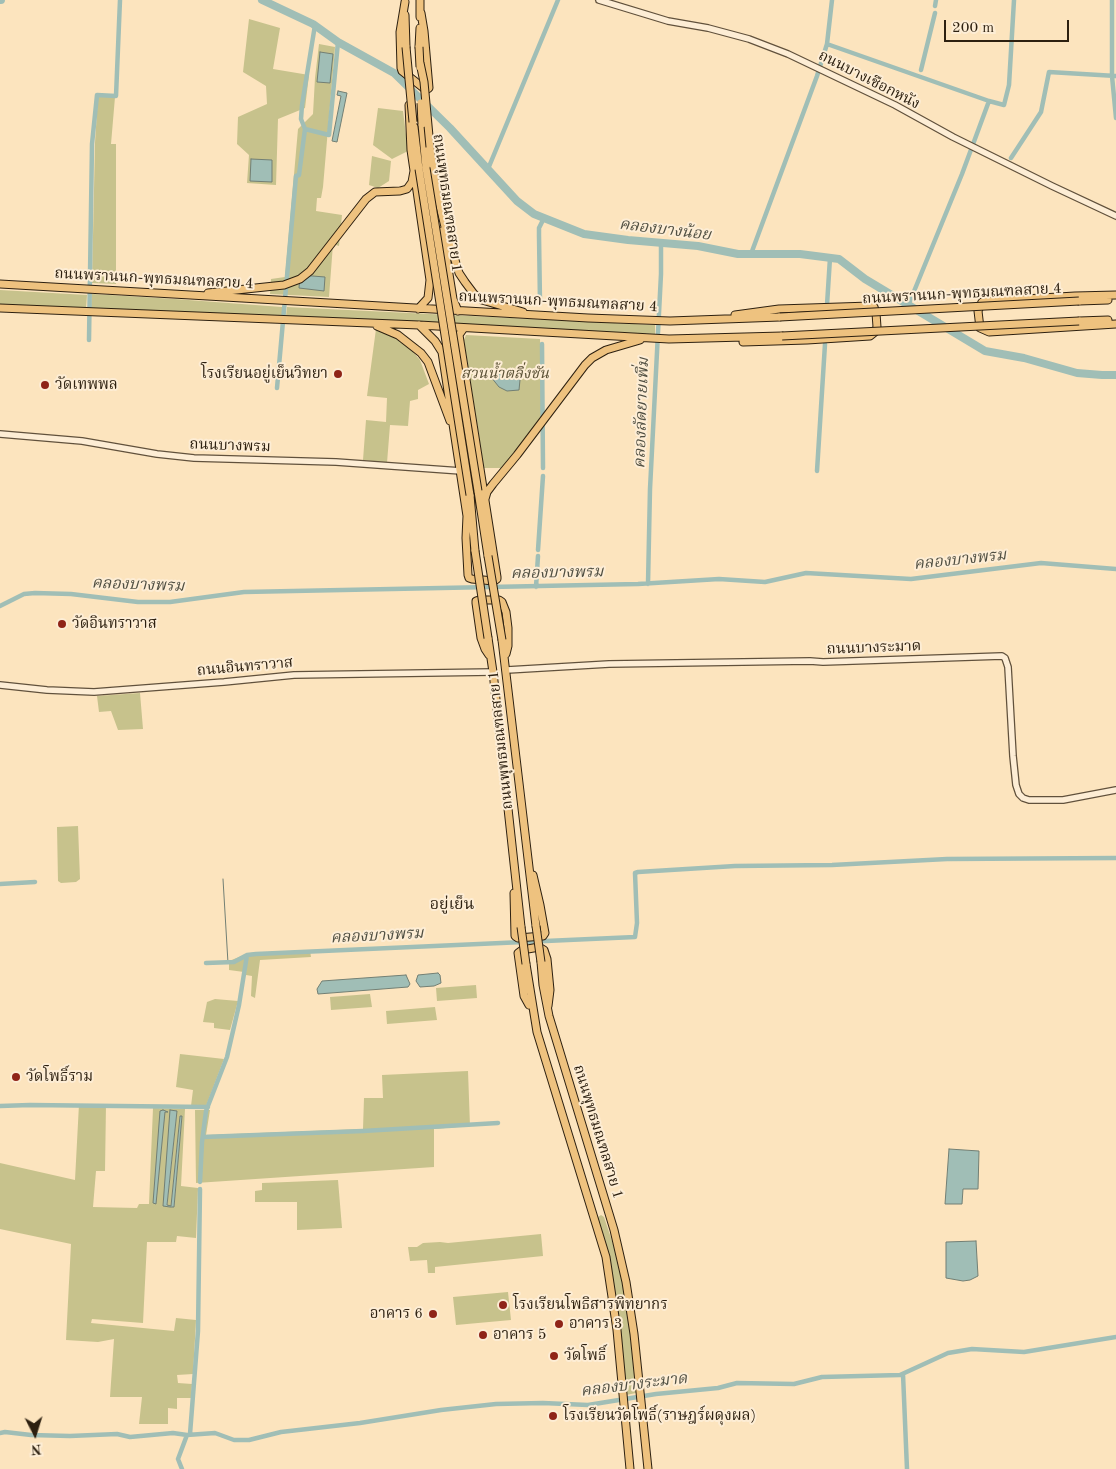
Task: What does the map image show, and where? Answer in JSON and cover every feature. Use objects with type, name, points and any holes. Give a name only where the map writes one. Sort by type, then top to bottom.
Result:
[{"type":"main road","name":"ถนนพุทธมณฑลสาย 1","points":[[420,0],[419,47],[422,124],[420,169],[470,495],[475,548],[493,672],[532,1012],[548,1073],[597,1226],[610,1280],[630,1469]]},
{"type":"main road","name":"ถนนพุทธมณฑลสาย 1","points":[[405,1],[411,120],[478,490],[507,670],[547,1008],[611,1220],[630,1299],[648,1469]]},
{"type":"main road","points":[[405,1],[400,32],[401,68],[402,71],[426,90],[429,88],[421,13]]},
{"type":"main road","points":[[420,63],[424,82],[436,190],[453,299],[458,311]]},
{"type":"main road","points":[[418,309],[428,298],[430,289],[420,169]]},
{"type":"main road","points":[[183,295],[287,285],[310,271],[366,199],[374,192],[407,189],[420,169]]},
{"type":"main road","points":[[436,190],[459,273],[474,294],[489,303],[536,315]]},
{"type":"main road","points":[[427,260],[435,267],[442,266],[447,261]]},
{"type":"main road","name":"ถนนพรานนก-พุทธมณฑลสาย 4","points":[[0,284],[418,309],[670,321],[780,318],[1116,300]]},
{"type":"main road","points":[[1116,295],[982,302],[978,311],[980,328],[989,332],[1116,324]]},
{"type":"main road","points":[[705,320],[779,309],[870,306],[874,307],[876,313],[877,327],[875,332],[870,336],[864,337],[768,342],[709,339]]},
{"type":"main road","name":"ถนนพรานนก-พุทธมณฑลสาย 4","points":[[0,308],[419,325],[669,339],[782,336],[1116,320]]},
{"type":"main road","points":[[365,323],[398,335],[417,350],[428,362],[455,435]]},
{"type":"main road","points":[[419,325],[435,341],[442,352],[467,516],[475,548]]},
{"type":"main road","points":[[464,328],[460,335],[497,577],[494,581],[469,578],[466,538],[467,516]]},
{"type":"main road","points":[[485,500],[487,492],[493,484],[592,358],[606,350],[626,343],[650,338]]},
{"type":"main road","points":[[446,379],[450,373],[456,371],[466,379]]},
{"type":"main road","points":[[484,530],[486,510]]},
{"type":"main road","points":[[490,658],[484,649],[481,638],[476,600],[498,600],[502,602],[506,612],[508,628],[508,646],[505,657]]},
{"type":"main road","points":[[516,874],[513,906],[516,936],[518,938],[541,937],[545,933],[535,878],[530,870]]},
{"type":"main road","points":[[532,1012],[524,996],[517,958],[522,950],[539,947],[544,950],[547,959],[550,990],[547,1008]]},
{"type":"main road","points":[[588,1196],[592,1201],[598,1202],[601,1197],[601,1187]]},
{"type":"main road","points":[[597,1226],[597,1215],[600,1213],[605,1214],[611,1220]]},
{"type":"street","name":"ถนนบางเชือกหนัง","points":[[599,0],[668,21],[708,28],[749,39],[815,66],[894,105],[980,151],[1116,216]]},
{"type":"street","name":"ถนนบางพรม","points":[[0,434],[82,441],[157,454],[194,458],[336,462],[461,471]]},
{"type":"street","name":"ถนนบางระมาด","points":[[507,670],[608,664],[823,662],[1002,656],[1005,658],[1008,667],[1013,756],[1016,785],[1019,794],[1029,800],[1063,800],[1116,790]]},
{"type":"street","name":"ถนนอินทราวาส","points":[[0,685],[94,692],[294,675],[493,672]]},
{"type":"green space","points":[[249,19],[280,28],[273,69],[309,75],[305,108],[278,119],[276,185],[247,183],[249,155],[237,144],[238,117],[267,104],[266,86],[243,72]]},
{"type":"green space","points":[[319,44],[335,47],[323,187],[321,198],[317,198],[316,211],[342,215],[339,246],[333,244],[329,297],[270,294],[271,279],[285,277],[298,129],[313,114]]},
{"type":"green space","points":[[98,96],[115,97],[111,144],[116,144],[116,284],[92,283]]},
{"type":"green space","points":[[378,108],[403,111],[408,151],[392,159],[373,145]]},
{"type":"green space","points":[[372,156],[391,161],[389,181],[378,188],[369,185]]},
{"type":"green space","points":[[0,290],[87,295],[86,308],[0,304]]},
{"type":"green space","points":[[92,294],[282,307],[282,316],[91,309]]},
{"type":"green space","points":[[287,307],[655,325],[655,334],[286,316]]},
{"type":"green space","points":[[376,329],[388,330],[409,347],[420,360],[429,384],[418,390],[418,399],[410,401],[408,426],[390,425],[387,463],[363,460],[366,420],[386,422],[387,398],[367,396]]},
{"type":"green space","name":"สวนน้ำตลิ่งชัน","points":[[466,335],[540,339],[542,422],[505,468],[484,468],[464,340]]},
{"type":"green space","points":[[140,693],[143,729],[118,730],[111,711],[99,712],[97,696]]},
{"type":"green space","points":[[78,826],[80,879],[76,882],[61,883],[58,881],[57,827]]},
{"type":"green space","points":[[310,950],[311,957],[260,960],[255,998],[251,996],[252,976],[246,975],[244,972],[229,970],[229,961],[249,953]]},
{"type":"green space","points":[[476,985],[477,998],[437,1001],[436,988]]},
{"type":"green space","points":[[370,994],[372,1007],[331,1010],[330,997]]},
{"type":"green space","points":[[215,999],[238,1001],[230,1030],[214,1028],[214,1023],[203,1022],[207,1002]]},
{"type":"green space","points":[[435,1007],[437,1020],[387,1024],[386,1011]]},
{"type":"green space","points":[[180,1054],[224,1059],[206,1106],[191,1106],[193,1090],[176,1087]]},
{"type":"green space","points":[[468,1071],[470,1126],[434,1129],[434,1167],[196,1183],[195,1110],[210,1110],[206,1135],[363,1129],[364,1098],[383,1098],[382,1075]]},
{"type":"green space","points":[[79,1104],[106,1104],[105,1171],[96,1171],[93,1207],[137,1208],[139,1204],[149,1204],[153,1108],[185,1109],[181,1186],[198,1188],[196,1238],[177,1236],[176,1242],[147,1242],[143,1323],[92,1319],[91,1323],[174,1331],[176,1318],[196,1320],[193,1374],[177,1375],[178,1383],[192,1384],[191,1398],[177,1398],[177,1409],[168,1408],[168,1424],[139,1424],[142,1397],[110,1397],[114,1339],[98,1342],[66,1340],[71,1244],[0,1229],[0,1163],[75,1180]],"holes":[[[177,1111],[167,1206],[171,1206],[180,1116],[182,1116],[174,1207],[170,1207],[163,1205]]]},
{"type":"green space","points":[[338,1180],[342,1228],[297,1230],[297,1202],[255,1202],[255,1191],[262,1190],[262,1183]]},
{"type":"green space","points":[[601,1215],[604,1217],[616,1253],[627,1303],[636,1393],[626,1395],[613,1279],[598,1220],[598,1217]]},
{"type":"green space","points":[[541,1234],[543,1256],[435,1267],[435,1273],[428,1273],[427,1260],[410,1261],[408,1247],[417,1247],[423,1243],[448,1243]]},
{"type":"green space","points":[[508,1292],[511,1320],[456,1325],[453,1297]]},
{"type":"water","points":[[320,52],[333,54],[330,83],[317,82]]},
{"type":"water","points":[[338,91],[347,93],[337,142],[332,141],[341,96],[337,95]]},
{"type":"water","points":[[251,159],[272,160],[272,182],[250,181]]},
{"type":"water","points":[[300,275],[325,277],[324,291],[299,288]]},
{"type":"water","points":[[498,368],[514,371],[520,380],[519,390],[507,391],[499,387],[491,377]]},
{"type":"water","points":[[438,973],[441,983],[434,986],[420,987],[416,981],[418,975]]},
{"type":"water","points":[[406,975],[410,984],[408,987],[318,994],[317,989],[322,981]]},
{"type":"water","points":[[170,1110],[177,1111],[167,1205],[171,1206],[180,1116],[182,1116],[174,1207],[163,1206]]},
{"type":"water","points":[[160,1111],[168,1112],[165,1112],[156,1204],[153,1203]]},
{"type":"water","points":[[949,1149],[979,1151],[978,1189],[963,1189],[962,1204],[945,1204]]},
{"type":"water","points":[[976,1241],[978,1276],[963,1281],[946,1278],[946,1242]]},
{"type":"waterway","points":[[89,340],[92,144],[97,95],[116,96],[120,0]]},
{"type":"waterway","name":"คลองลัดยายเพิ่ม","points":[[262,0],[313,24],[338,42],[394,73],[450,128],[517,201],[534,214],[584,234],[698,246],[738,254],[800,254],[839,259],[865,279],[985,351],[1024,358],[1077,373],[1116,375]]},
{"type":"waterway","points":[[488,169],[558,0]]},
{"type":"waterway","points":[[751,254],[817,76],[827,44],[832,0]]},
{"type":"waterway","points":[[935,6],[936,0]]},
{"type":"waterway","points":[[908,306],[962,174],[989,101],[1004,105],[1009,85],[1014,0]]},
{"type":"waterway","points":[[1112,0],[1112,76],[1116,118]]},
{"type":"waterway","points":[[921,70],[935,13]]},
{"type":"waterway","points":[[305,129],[301,119],[302,105],[315,25]]},
{"type":"waterway","points":[[277,388],[296,176],[299,175],[305,129],[329,135],[338,42]]},
{"type":"waterway","points":[[827,44],[989,101]]},
{"type":"waterway","points":[[1011,158],[1041,112],[1049,72],[1116,76]]},
{"type":"waterway","points":[[540,303],[539,228],[544,218]]},
{"type":"waterway","name":"คลองลัดยายเพิ่ม","points":[[648,584],[650,489],[661,243]]},
{"type":"waterway","points":[[827,305],[830,258]]},
{"type":"waterway","points":[[542,344],[543,468]]},
{"type":"waterway","points":[[817,471],[825,344]]},
{"type":"waterway","points":[[538,550],[543,476]]},
{"type":"waterway","points":[[536,587],[538,556]]},
{"type":"waterway","name":"คลองบางพรม","points":[[0,606],[24,594],[35,593],[71,594],[138,602],[170,602],[244,592],[638,584],[719,579],[765,582],[806,573],[911,579],[1041,563],[1116,569]]},
{"type":"waterway","name":"คลองบางพรม","points":[[206,963],[234,962],[247,955],[256,954],[635,937],[637,923],[635,873],[638,872],[735,866],[832,865],[947,859],[1116,858]]},
{"type":"waterway","points":[[223,879],[228,963]]},
{"type":"waterway","points":[[0,884],[35,882]]},
{"type":"waterway","points":[[200,1182],[206,1111],[227,1057],[239,1005],[247,955]]},
{"type":"waterway","points":[[0,1106],[208,1107]]},
{"type":"waterway","points":[[203,1137],[363,1131],[498,1123]]},
{"type":"waterway","points":[[190,1434],[198,1331],[200,1189]]},
{"type":"waterway","name":"คลองบางระมาด","points":[[0,1433],[70,1436],[117,1434],[130,1437],[173,1433],[187,1435],[215,1433],[234,1440],[249,1440],[281,1432],[496,1404],[543,1403],[588,1405],[656,1394],[718,1388],[737,1383],[794,1384],[822,1377],[900,1375],[948,1353],[972,1349],[1024,1352],[1116,1337]]},
{"type":"waterway","points":[[903,1374],[907,1469]]},
{"type":"waterway","name":"คลองบางระมาด","points":[[182,1469],[178,1459],[187,1435]]},
{"type":"place","name":"โรงเรียนอยู่เย็นวิทยา","points":[[338,374]]},
{"type":"place","name":"วัดเทพพล","points":[[45,385]]},
{"type":"place","name":"วัดอินทราวาส","points":[[62,624]]},
{"type":"place","name":"วัดโพธิ์ราม","points":[[16,1077]]},
{"type":"place","name":"โรงเรียนโพธิสารพิทยากร","points":[[503,1305]]},
{"type":"place","name":"อาคาร 6","points":[[433,1314]]},
{"type":"place","name":"อาคาร 3","points":[[559,1324]]},
{"type":"place","name":"อาคาร 5","points":[[483,1335]]},
{"type":"place","name":"วัดโพธิ์","points":[[554,1356]]},
{"type":"place","name":"โรงเรียนวัดโพธิ์(ราษฎร์ผดุงผล)","points":[[553,1416]]},
{"type":"district","name":"อยู่เย็น","points":[[452,905]]},
{"type":"water label","name":"คลองบางน้อย","points":[[665,230]]}]
